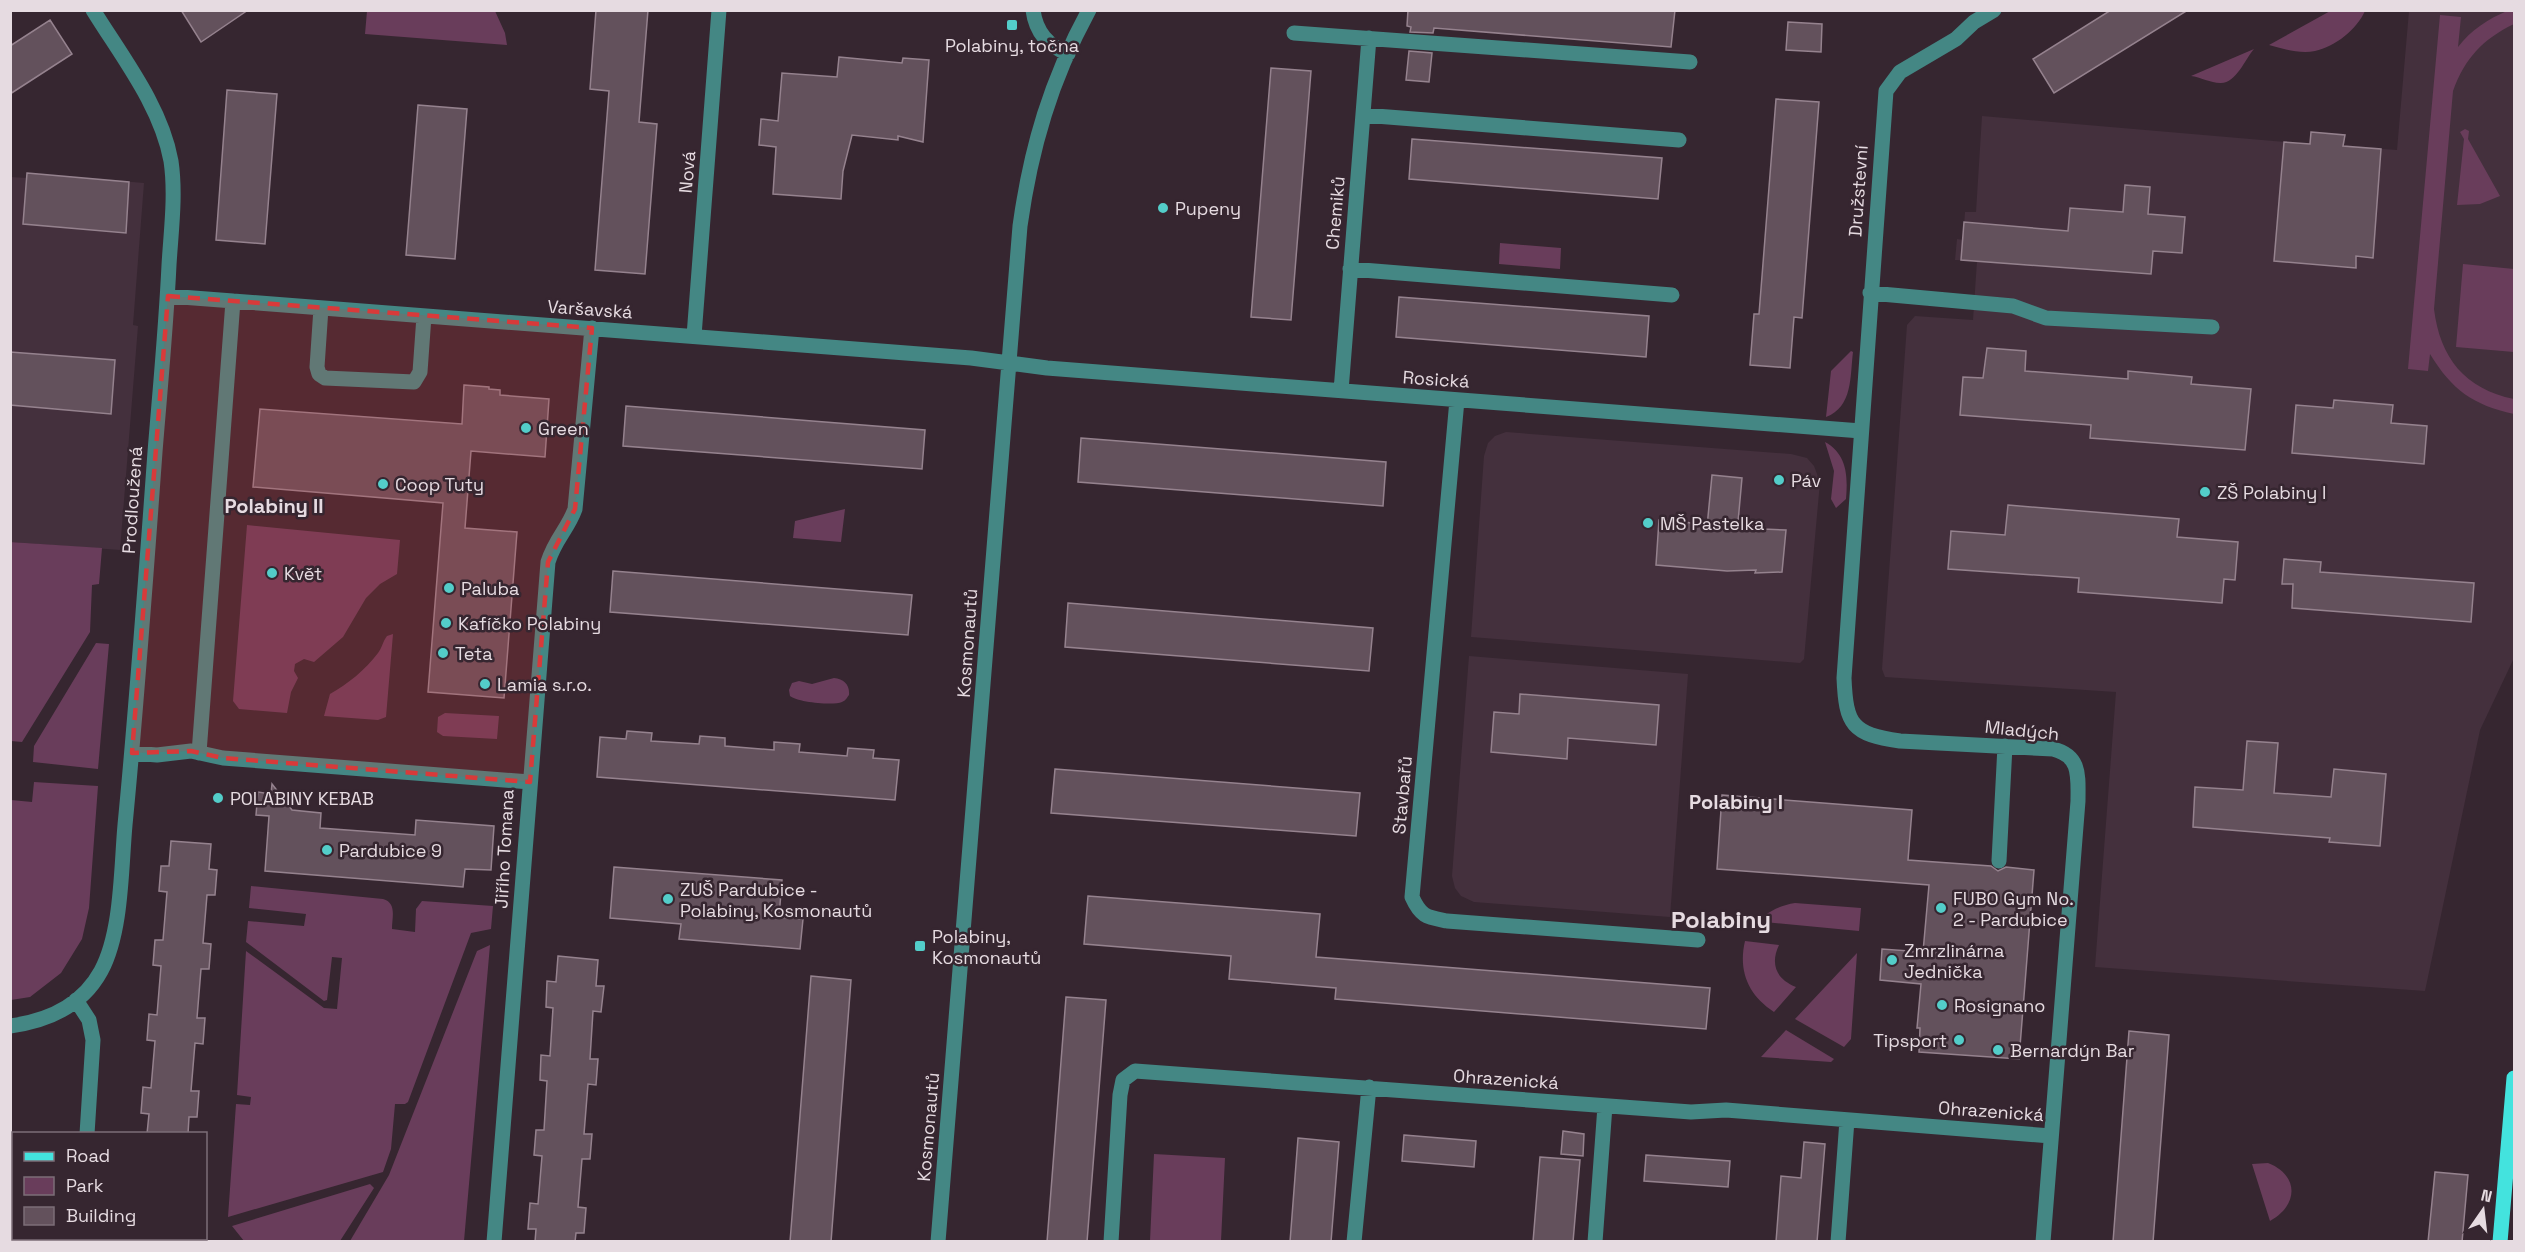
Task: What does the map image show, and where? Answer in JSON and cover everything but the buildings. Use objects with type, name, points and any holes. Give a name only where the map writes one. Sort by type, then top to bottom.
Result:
[{"type":"main road","points":[[2500,1242],[2514,1078]]},
{"type":"main road","points":[[2511,1110],[2514,1090]]},
{"type":"street","name":"Prodloužená","points":[[10,1026],[39,1021],[54,1015],[76,1000],[101,970],[114,930],[132,753],[168,296],[173,201],[170,158],[165,138],[144,93],[93,10]]},
{"type":"street","name":"Nová","points":[[694,336],[719,10]]},
{"type":"street","points":[[1033,10],[1035,20],[1046,41],[1068,54]]},
{"type":"street","name":"Kosmonautů","points":[[938,1242],[1020,226],[1028,174],[1040,125],[1068,54],[1089,10]]},
{"type":"street","name":"Družstevní","points":[[1861,432],[1886,91],[1900,72],[1956,39],[1970,16],[1994,10]]},
{"type":"street","points":[[1294,33],[1690,62]]},
{"type":"street","name":"Chemiků","points":[[1341,391],[1369,38]]},
{"type":"street","points":[[1363,115],[1679,140]]},
{"type":"street","points":[[1350,269],[1672,295]]},
{"type":"street","points":[[1870,292],[2013,306],[2046,318],[2212,327]]},
{"type":"street","name":"Varšavská","points":[[168,296],[694,336],[1009,363]]},
{"type":"street","points":[[199,753],[233,301]]},
{"type":"street","points":[[321,308],[317,368],[319,374],[325,378],[414,382],[420,372],[424,316]]},
{"type":"street","points":[[530,782],[548,562],[558,537],[571,520],[575,509],[592,328]]},
{"type":"street","name":"Rosická","points":[[1009,363],[1047,368],[1861,432]]},
{"type":"street","name":"Stavbařů","points":[[1457,400],[1412,897],[1426,917],[1447,921],[1698,940]]},
{"type":"street","name":"Mladých","points":[[1861,432],[1844,678],[1848,717],[1856,727],[1878,738],[2063,752],[2073,760],[2077,768],[2078,801],[2043,1242]]},
{"type":"street","points":[[1999,861],[2005,746]]},
{"type":"street","name":"Jiřího Tomana","points":[[132,753],[150,755],[184,751],[223,758],[530,782],[494,1242]]},
{"type":"street","points":[[76,1000],[89,1020],[93,1040],[87,1132]]},
{"type":"street","name":"Ohrazenická","points":[[1111,1242],[1120,1095],[1123,1080],[1128,1074],[1146,1070],[1605,1106],[1690,1112],[1726,1110],[2051,1136]]},
{"type":"street","points":[[1354,1242],[1369,1088]]},
{"type":"street","points":[[1595,1242],[1605,1106]]},
{"type":"street","points":[[1838,1242],[1847,1120]]},
{"type":"highlighted area","points":[[168,296],[592,328],[575,509],[548,562],[530,782],[223,758],[191,751],[132,753]]},
{"type":"shaded area","name":"ZŠ Polabiny I","points":[[2409,11],[2514,11],[2514,658],[2480,730],[2425,991],[2095,967],[2116,692],[1885,677],[1882,669],[1907,325],[1915,316],[1973,320],[1977,261],[1955,260],[1957,239],[1963,240],[1965,212],[1976,212],[1982,116],[2309,144],[2311,132],[2345,135],[2344,146],[2397,150]]},
{"type":"shaded area","points":[[27,173],[144,183],[133,325],[138,326],[120,550],[11,542],[10,177],[27,178]]},
{"type":"shaded area","name":"MŠ Pastelka","points":[[1506,432],[1791,454],[1807,458],[1814,466],[1820,482],[1804,659],[1800,663],[1471,637],[1484,456],[1488,443],[1495,436]]},
{"type":"shaded area","points":[[1469,656],[1688,674],[1670,917],[1474,902],[1461,896],[1455,888],[1452,876]]},
{"type":"green space","points":[[2332,10],[2365,11],[2351,31],[2323,49],[2309,52],[2269,45]]},
{"type":"green space","points":[[367,11],[495,11],[505,33],[507,45],[365,34]]},
{"type":"green space","points":[[2507,11],[2514,11],[2514,24],[2493,36],[2476,51],[2463,69],[2453,91],[2434,309],[2442,342],[2458,369],[2482,388],[2514,399],[2514,414],[2487,406],[2465,394],[2438,367],[2430,354],[2428,371],[2408,369],[2440,15],[2461,17],[2458,47],[2480,26]]},
{"type":"green space","points":[[2254,49],[2231,80],[2217,83],[2191,76]]},
{"type":"green space","points":[[2465,129],[2469,131],[2468,139],[2500,196],[2480,204],[2457,205],[2464,139],[2460,132]]},
{"type":"green space","points":[[1500,243],[1561,248],[1560,269],[1499,264]]},
{"type":"green space","points":[[2463,264],[2514,269],[2514,352],[2456,347]]},
{"type":"green space","points":[[1851,351],[1853,352],[1846,398],[1835,412],[1826,417],[1831,371]]},
{"type":"green space","points":[[1825,442],[1842,459],[1846,474],[1846,499],[1836,508],[1831,499],[1834,471]]},
{"type":"green space","points":[[845,509],[841,542],[793,538],[795,521]]},
{"type":"green space","points":[[247,525],[400,540],[397,574],[380,584],[366,598],[343,637],[314,662],[304,659],[295,664],[294,671],[298,678],[291,692],[287,713],[239,709],[233,701]]},
{"type":"green space","points":[[10,542],[102,548],[99,584],[92,585],[90,632],[22,742],[11,741]]},
{"type":"green space","points":[[393,634],[386,717],[378,720],[324,716],[330,694],[362,671],[378,653],[387,636]]},
{"type":"green space","points":[[96,643],[109,644],[98,769],[33,762],[34,746]]},
{"type":"green space","points":[[834,678],[843,681],[848,688],[849,695],[842,702],[815,703],[790,696],[789,690],[792,683],[799,681],[812,684]]},
{"type":"green space","points":[[445,713],[499,716],[497,739],[443,736],[437,732],[438,717]]},
{"type":"green space","points":[[34,782],[98,786],[89,908],[82,939],[61,973],[30,997],[11,1000],[11,800],[32,802]]},
{"type":"green space","points":[[251,886],[383,899],[392,907],[392,929],[415,932],[416,909],[422,901],[493,906],[491,929],[471,933],[408,1102],[395,1104],[391,1149],[383,1172],[228,1217],[236,1104],[250,1105],[251,1097],[237,1095],[246,951],[324,1008],[337,1009],[342,958],[332,957],[327,1000],[324,1001],[246,942],[248,921],[304,926],[306,914],[249,908]]},
{"type":"green space","points":[[1795,903],[1861,908],[1859,931],[1764,922],[1764,916],[1771,911]]},
{"type":"green space","points":[[1745,941],[1779,945],[1775,965],[1779,975],[1796,987],[1774,1012],[1758,998],[1747,981],[1743,962]]},
{"type":"green space","points":[[490,945],[464,1241],[350,1241],[389,1175],[477,951]]},
{"type":"green space","points":[[1857,953],[1851,1039],[1844,1047],[1795,1019]]},
{"type":"green space","points":[[1786,1030],[1834,1059],[1831,1062],[1761,1057]]},
{"type":"green space","points":[[1154,1154],[1225,1158],[1221,1241],[1150,1241]]},
{"type":"green space","points":[[2268,1163],[2285,1175],[2292,1190],[2286,1207],[2270,1221],[2252,1164]]},
{"type":"green space","points":[[370,1184],[374,1188],[340,1241],[244,1241],[232,1226]]},
{"type":"place","name":"Polabiny, točna","points":[[1012,25]]},
{"type":"place","name":"Pupeny","points":[[1163,208]]},
{"type":"place","name":"Green","points":[[526,428]]},
{"type":"place","name":"Páv","points":[[1779,480]]},
{"type":"place","name":"Coop Tuty","points":[[383,484]]},
{"type":"place","name":"ZŠ Polabiny I","points":[[2205,492]]},
{"type":"place","name":"MŠ Pastelka","points":[[1648,523]]},
{"type":"place","name":"Květ","points":[[272,573]]},
{"type":"place","name":"Paluba","points":[[449,588]]},
{"type":"place","name":"Kafíčko Polabiny","points":[[446,623]]},
{"type":"place","name":"Teta","points":[[443,653]]},
{"type":"place","name":"Lamia s.r.o.","points":[[485,684]]},
{"type":"place","name":"POLABINY KEBAB","points":[[218,798]]},
{"type":"place","name":"Pardubice 9","points":[[327,850]]},
{"type":"place","name":"ZUŠ Pardubice - Polabiny, Kosmonautů","points":[[668,899]]},
{"type":"place","name":"FUBO Gym No. 2 - Pardubice","points":[[1941,908]]},
{"type":"place","name":"Polabiny, Kosmonautů","points":[[920,946]]},
{"type":"place","name":"Zmrzlinárna Jednička","points":[[1892,960]]},
{"type":"place","name":"Rosignano","points":[[1942,1005]]},
{"type":"place","name":"Tipsport","points":[[1959,1040]]},
{"type":"place","name":"Bernardýn Bar","points":[[1998,1050]]},
{"type":"district","name":"Polabiny II","points":[[274,506]]},
{"type":"district","name":"Polabiny I","points":[[1736,802]]},
{"type":"district","name":"Polabiny","points":[[1721,919]]}]
